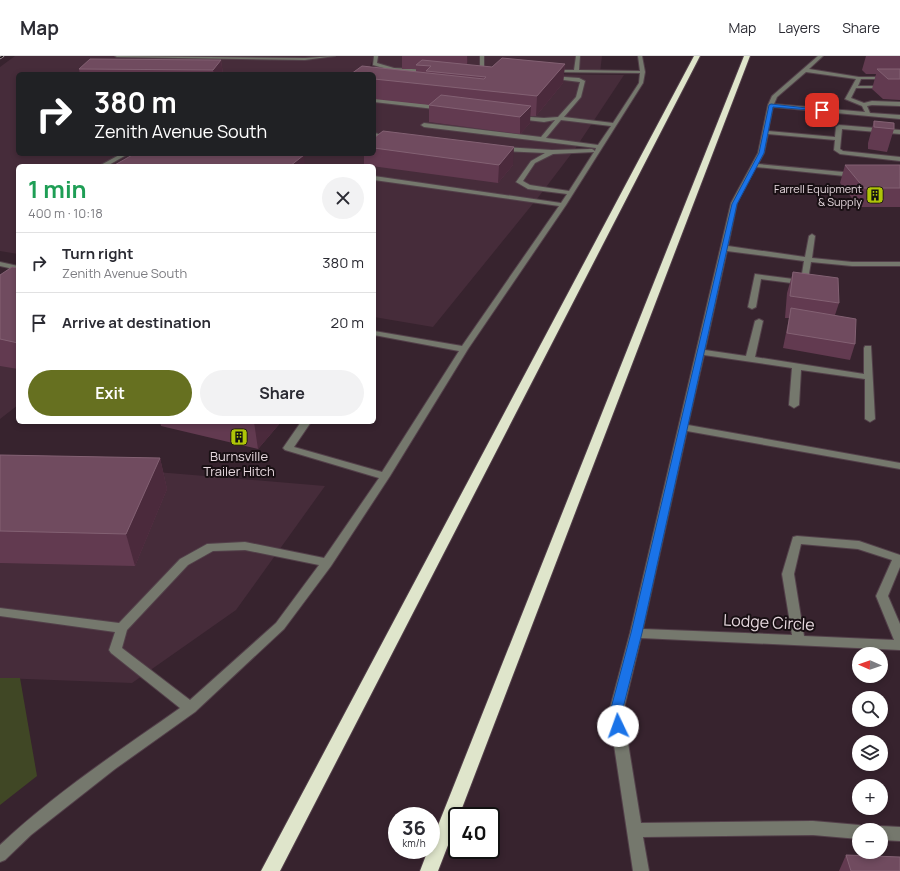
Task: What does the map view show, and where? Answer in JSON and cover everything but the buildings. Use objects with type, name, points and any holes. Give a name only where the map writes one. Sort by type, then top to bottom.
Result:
[{"type":"highway","points":[[270,871],[697,56]]},
{"type":"highway","points":[[429,871],[747,56]]},
{"type":"street","points":[[117,56],[116,57],[305,59],[333,56]]},
{"type":"street","points":[[376,56],[375,64],[385,68],[435,73],[406,76]]},
{"type":"street","points":[[482,56],[482,70]]},
{"type":"street","points":[[576,71],[578,56]]},
{"type":"street","points":[[0,855],[26,830],[104,769],[190,708],[280,626],[327,563],[385,476],[464,349],[563,205],[641,83],[643,72],[640,56]]},
{"type":"street","points":[[641,871],[616,712],[636,633],[734,204],[761,153],[771,105],[775,96],[821,56]]},
{"type":"street","points":[[482,70],[498,73],[476,73],[482,70]]},
{"type":"street","points":[[804,70],[859,78],[900,78]]},
{"type":"street","points":[[545,71],[643,72]]},
{"type":"street","points":[[542,77],[579,79],[583,82],[578,97],[542,139]]},
{"type":"street","points":[[859,78],[856,87],[848,99],[864,105],[872,103],[900,104]]},
{"type":"street","points":[[856,87],[900,87]]},
{"type":"street","points":[[376,100],[452,109]]},
{"type":"street","points":[[771,105],[900,117]]},
{"type":"street","points":[[864,105],[868,114]]},
{"type":"street","points":[[513,116],[544,120],[561,118],[614,125]]},
{"type":"street","points":[[424,125],[542,139],[599,149]]},
{"type":"street","points":[[900,132],[839,127],[837,150],[842,153],[900,159]]},
{"type":"street","points":[[766,132],[838,139]]},
{"type":"street","points":[[376,135],[396,138]]},
{"type":"street","points":[[492,148],[552,152],[599,149]]},
{"type":"street","points":[[552,152],[533,162],[519,182],[528,187],[570,193]]},
{"type":"street","points":[[106,164],[121,156]]},
{"type":"street","points":[[755,165],[861,175]]},
{"type":"street","points":[[376,178],[563,205]]},
{"type":"street","points":[[752,307],[758,276],[804,283],[812,236]]},
{"type":"street","points":[[724,248],[852,264],[900,264]]},
{"type":"street","points":[[0,264],[16,268]]},
{"type":"street","points":[[750,359],[759,322]]},
{"type":"street","points":[[376,333],[464,349]]},
{"type":"street","points":[[868,348],[870,419]]},
{"type":"street","points":[[701,352],[869,377]]},
{"type":"street","points":[[794,405],[797,366]]},
{"type":"street","points":[[305,424],[288,448],[385,476]]},
{"type":"street","points":[[683,427],[900,466]]},
{"type":"street","points":[[799,641],[788,574],[797,540],[858,545],[899,558],[882,596],[900,639]]},
{"type":"street","points":[[190,708],[115,650],[122,628],[184,562],[211,547],[245,546],[327,563]]},
{"type":"street","points":[[0,612],[122,628]]},
{"type":"street","name":"Lodge Circle","points":[[636,633],[900,645]]},
{"type":"street","points":[[635,830],[813,828],[852,831]]},
{"type":"street","points":[[888,833],[900,834]]},
{"type":"shaded area","points":[[15,56],[374,56],[368,72],[16,72],[16,156],[376,156],[376,72],[624,75],[575,149],[540,195],[433,327],[376,317],[376,164],[16,164],[16,254],[0,251],[0,67]]},
{"type":"shaded area","points":[[379,56],[602,56],[600,73],[374,70]]},
{"type":"shaded area","points":[[0,280],[16,283],[16,407],[0,419]]},
{"type":"shaded area","points":[[0,459],[325,486],[236,610],[132,683],[0,678]]},
{"type":"green space","points":[[0,678],[20,678],[37,776],[0,805]]},
{"type":"place","name":"Farrell Equipment & Supply","points":[[875,195]]},
{"type":"place","name":"Burnsville Trailer Hitch","points":[[239,437]]},
{"type":"route","points":[[618,726],[616,712],[636,633],[734,204],[761,153],[771,105],[822,110]]}]
